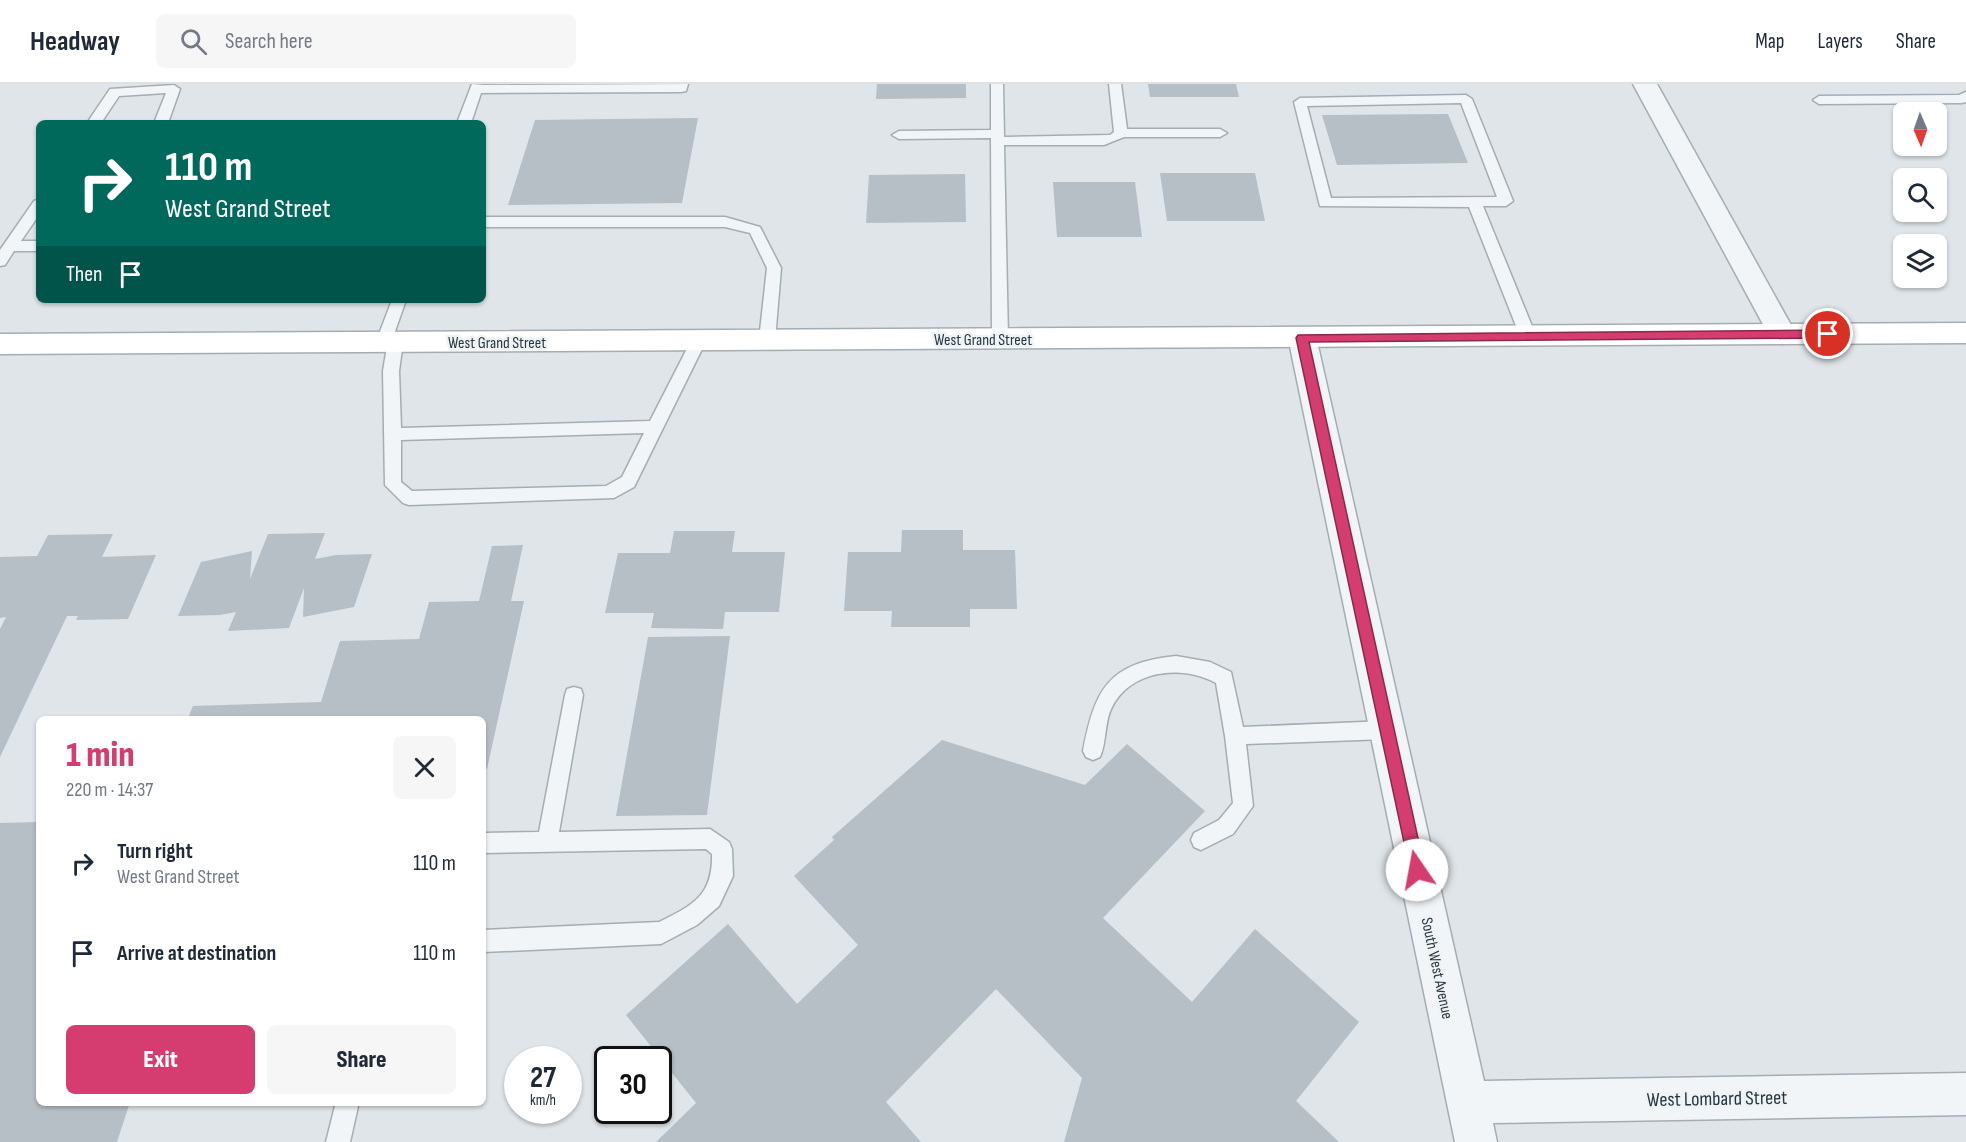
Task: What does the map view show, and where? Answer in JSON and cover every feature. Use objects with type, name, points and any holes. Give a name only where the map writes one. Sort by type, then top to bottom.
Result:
[{"type":"main road","name":"West Grand Street","points":[[0,344],[1966,333]]},
{"type":"street","points":[[1645,84],[1782,334]]},
{"type":"street","name":"South West Avenue","points":[[1302,338],[1476,1142]]},
{"type":"street","name":"West Lombard Street","points":[[1467,1102],[1966,1094]]},
{"type":"lane","points":[[465,120],[477,87],[681,88],[682,84]]},
{"type":"lane","points":[[997,84],[1000,339]]},
{"type":"lane","points":[[1115,84],[1121,133]]},
{"type":"lane","points":[[96,120],[115,92],[174,89],[162,120]]},
{"type":"lane","points":[[1819,100],[1962,99],[1966,96]]},
{"type":"lane","points":[[1466,99],[1506,201],[1474,202],[1325,203],[1300,102],[1466,99]]},
{"type":"lane","points":[[898,135],[1104,141],[1115,138],[1121,133],[1220,133]]},
{"type":"lane","points":[[1474,202],[1528,336]]},
{"type":"lane","points":[[0,261],[36,208]]},
{"type":"lane","points":[[486,222],[725,222],[755,230],[774,268],[766,340]]},
{"type":"lane","points":[[10,246],[36,246]]},
{"type":"lane","points":[[398,303],[389,342],[393,485],[409,498],[608,493],[628,482],[698,340]]},
{"type":"lane","points":[[393,434],[655,427]]},
{"type":"lane","points":[[1093,751],[1104,704],[1121,683],[1149,668],[1179,663],[1210,668],[1224,678],[1235,736],[1243,806],[1226,827],[1201,840]]},
{"type":"lane","points":[[548,842],[574,695]]},
{"type":"lane","points":[[1235,736],[1387,730]]},
{"type":"lane","points":[[486,843],[710,838],[722,849],[723,876],[712,899],[690,918],[661,933],[486,941]]},
{"type":"lane","points":[[338,1142],[347,1106]]},
{"type":"building","points":[[877,84],[966,84],[966,98],[876,99]]},
{"type":"building","points":[[1148,84],[1236,84],[1239,97],[1150,97]]},
{"type":"building","points":[[1448,114],[1468,163],[1337,165],[1322,115]]},
{"type":"building","points":[[698,118],[682,203],[508,205],[535,120]]},
{"type":"building","points":[[1160,173],[1255,173],[1265,221],[1167,221]]},
{"type":"building","points":[[965,174],[966,222],[866,223],[869,175]]},
{"type":"building","points":[[1053,182],[1135,182],[1142,237],[1057,237]]},
{"type":"building","points":[[902,530],[963,530],[963,550],[1015,550],[1017,609],[970,609],[970,627],[891,627],[892,611],[844,611],[848,552],[901,552]]},
{"type":"building","points":[[674,531],[735,531],[732,552],[785,552],[779,612],[725,612],[723,629],[651,628],[654,613],[605,613],[618,553],[670,553]]},
{"type":"building","points":[[325,533],[315,559],[336,555],[372,554],[354,607],[303,617],[304,588],[289,628],[228,631],[236,612],[220,615],[178,616],[201,562],[252,551],[250,579],[268,534]]},
{"type":"building","points":[[113,534],[102,557],[156,555],[128,619],[76,620],[78,616],[67,616],[0,757],[0,629],[6,617],[0,618],[0,557],[37,556],[48,535]]},
{"type":"building","points":[[523,545],[511,601],[524,601],[487,769],[486,716],[189,716],[193,706],[321,702],[340,641],[419,639],[429,602],[479,601],[492,546]]},
{"type":"building","points":[[730,636],[707,815],[616,816],[648,637]]},
{"type":"building","points":[[942,740],[1085,785],[1127,744],[1205,811],[1103,918],[1192,1002],[1255,929],[1359,1022],[1296,1101],[1339,1142],[1064,1142],[1082,1078],[996,989],[886,1102],[921,1142],[656,1142],[696,1103],[672,1073],[672,1046],[651,1046],[626,1015],[728,924],[797,1004],[858,945],[794,876],[834,840],[832,837]]},
{"type":"building","points":[[36,822],[36,1106],[129,1106],[117,1142],[0,1142],[0,823]]},
{"type":"route","points":[[1417,870],[1302,338],[1828,334]]}]
